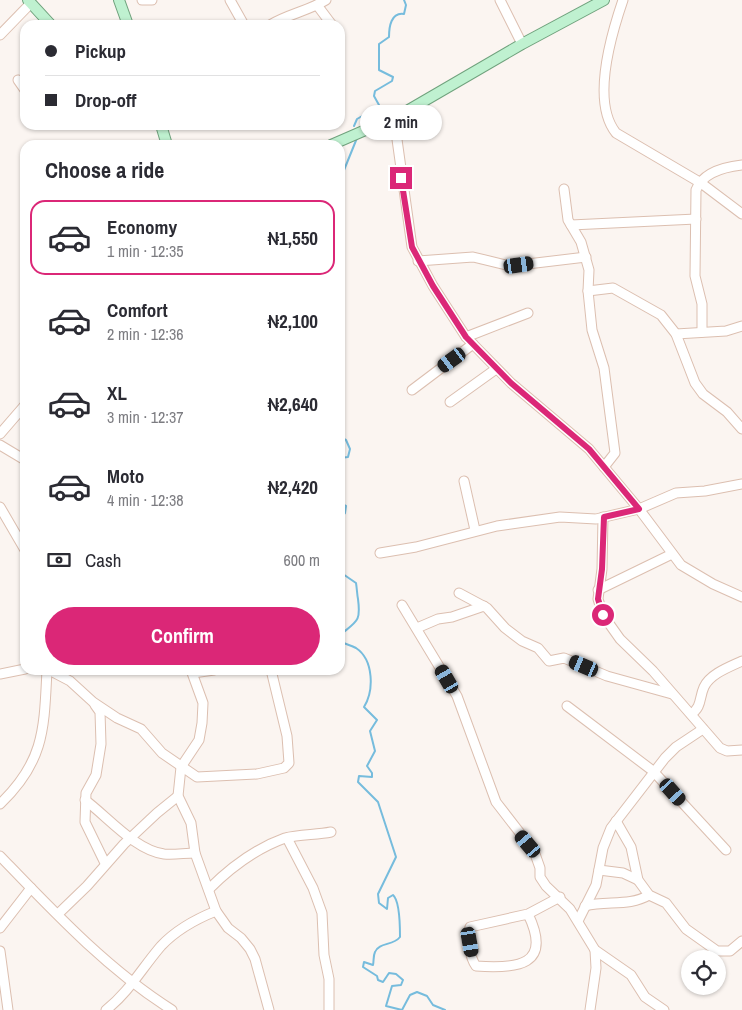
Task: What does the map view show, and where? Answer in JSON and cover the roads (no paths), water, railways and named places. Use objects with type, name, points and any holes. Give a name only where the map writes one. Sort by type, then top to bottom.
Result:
[{"type":"main road","points":[[119,0],[126,20]]},
{"type":"main road","points":[[343,140],[394,118],[522,44],[604,0]]},
{"type":"main road","points":[[29,2],[46,20]]},
{"type":"street","points":[[142,0],[152,0]]},
{"type":"street","points":[[230,0],[241,20]]},
{"type":"street","points":[[278,20],[326,0]]},
{"type":"street","points":[[500,0],[522,44]]},
{"type":"street","points":[[622,0],[613,31],[606,68],[604,102],[609,124],[616,133],[701,183],[742,214]]},
{"type":"street","points":[[0,34],[29,2]]},
{"type":"street","points":[[317,5],[328,20]]},
{"type":"street","points":[[394,118],[409,235],[418,261],[470,341],[496,369],[571,433],[604,467],[639,509],[672,554],[689,571],[742,598]]},
{"type":"street","points":[[702,332],[702,304],[695,276],[696,190],[701,183],[718,169],[742,165]]},
{"type":"street","points":[[564,189],[567,214],[586,257],[589,270],[588,291],[592,330],[604,368],[615,453],[604,467]]},
{"type":"street","points":[[571,225],[696,219]]},
{"type":"street","points":[[418,261],[473,258],[506,265],[519,265],[586,257]]},
{"type":"street","points":[[588,291],[607,287],[619,290],[661,315],[676,334],[694,383],[703,394],[727,412],[742,429]]},
{"type":"street","points":[[412,390],[470,341],[528,313]]},
{"type":"street","points":[[676,334],[726,331],[742,326]]},
{"type":"street","points":[[450,402],[496,369]]},
{"type":"street","points":[[0,434],[20,411]]},
{"type":"street","points":[[0,445],[20,457]]},
{"type":"street","points":[[464,481],[475,530]]},
{"type":"street","points":[[380,553],[416,547],[475,530],[560,518],[604,517],[639,509],[676,493],[742,484]]},
{"type":"street","points":[[0,506],[20,541]]},
{"type":"street","points":[[604,517],[602,569],[598,599],[603,615],[610,627],[720,748],[727,751],[742,750]]},
{"type":"street","points":[[598,590],[672,554]]},
{"type":"street","points":[[459,593],[484,606],[505,628],[522,641],[538,648],[549,661],[564,658],[607,676],[672,694]]},
{"type":"street","points":[[402,605],[464,710],[496,802],[534,851],[540,868],[540,877],[546,886],[560,897],[578,921],[595,950],[631,975],[653,1008],[664,1010]]},
{"type":"street","points":[[417,628],[438,619],[452,617],[484,606]]},
{"type":"street","points":[[691,714],[699,707],[704,686],[709,680],[742,661]]},
{"type":"street","points":[[0,674],[20,670]]},
{"type":"street","points":[[0,804],[14,791],[38,751],[44,727],[48,675]]},
{"type":"street","points":[[58,675],[70,681],[93,702],[117,718],[141,729],[157,748],[197,777],[257,774],[284,768],[289,763],[287,736],[272,675]]},
{"type":"street","points":[[193,675],[203,703],[201,733],[192,752],[181,767],[178,796],[190,823],[195,853],[216,911],[228,928],[241,938],[250,950],[269,1010]]},
{"type":"street","points":[[93,702],[100,712],[101,744],[96,775],[90,784],[84,800],[85,822],[105,863]]},
{"type":"street","points":[[567,706],[653,771],[726,850]]},
{"type":"street","points":[[578,921],[594,892],[605,842],[616,821],[631,800],[646,784],[653,771],[676,747],[703,729]]},
{"type":"street","points":[[58,914],[87,886],[105,863],[157,813],[178,796]]},
{"type":"street","points":[[84,800],[131,839],[154,852],[174,854],[195,853]]},
{"type":"street","points":[[616,821],[631,846],[638,880],[649,895],[666,904],[686,929],[717,951],[730,951],[742,941]]},
{"type":"street","points":[[209,889],[229,870],[259,850],[287,838],[331,832]]},
{"type":"street","points":[[287,838],[302,864],[322,914],[324,955],[330,979],[329,1010]]},
{"type":"street","points":[[0,856],[58,914],[133,984],[172,1010]]},
{"type":"street","points":[[599,870],[623,873],[638,880]]},
{"type":"street","points":[[0,928],[31,888]]},
{"type":"street","points":[[585,906],[600,903],[634,903],[649,895]]},
{"type":"street","points":[[528,914],[537,936],[538,945],[528,960],[518,965],[476,966],[470,942],[470,928],[528,914],[560,897]]},
{"type":"street","points":[[107,1009],[133,984],[162,945],[191,923],[216,911]]},
{"type":"street","points":[[0,950],[8,1010]]},
{"type":"street","points":[[590,1010],[596,968],[595,950]]},
{"type":"waterway","points":[[354,126],[357,119],[378,107],[379,105],[374,96],[375,91],[392,81],[393,77],[379,70],[379,44],[389,37],[390,25],[396,15],[404,14],[406,5],[404,0]]},
{"type":"waterway","points":[[345,168],[357,138]]},
{"type":"waterway","points":[[345,440],[350,449],[348,457],[345,457]]},
{"type":"waterway","points":[[345,506],[345,513]]},
{"type":"waterway","points":[[345,575],[356,583],[359,607],[357,620],[345,631]]},
{"type":"waterway","points":[[345,644],[356,648],[366,660],[371,684],[370,693],[364,707],[377,720],[370,731],[375,751],[367,766],[372,773],[372,777],[359,776],[358,782],[378,802],[396,857],[378,894],[379,903],[387,909],[388,898],[393,895],[395,898],[399,914],[400,937],[394,942],[377,949],[373,965],[364,962],[363,967],[383,982],[389,973],[396,974],[403,980],[401,985],[392,986],[386,1006],[402,1010]]},
{"type":"waterway","points":[[402,1010],[410,995],[417,992],[427,996],[433,1005],[445,1010]]}]
